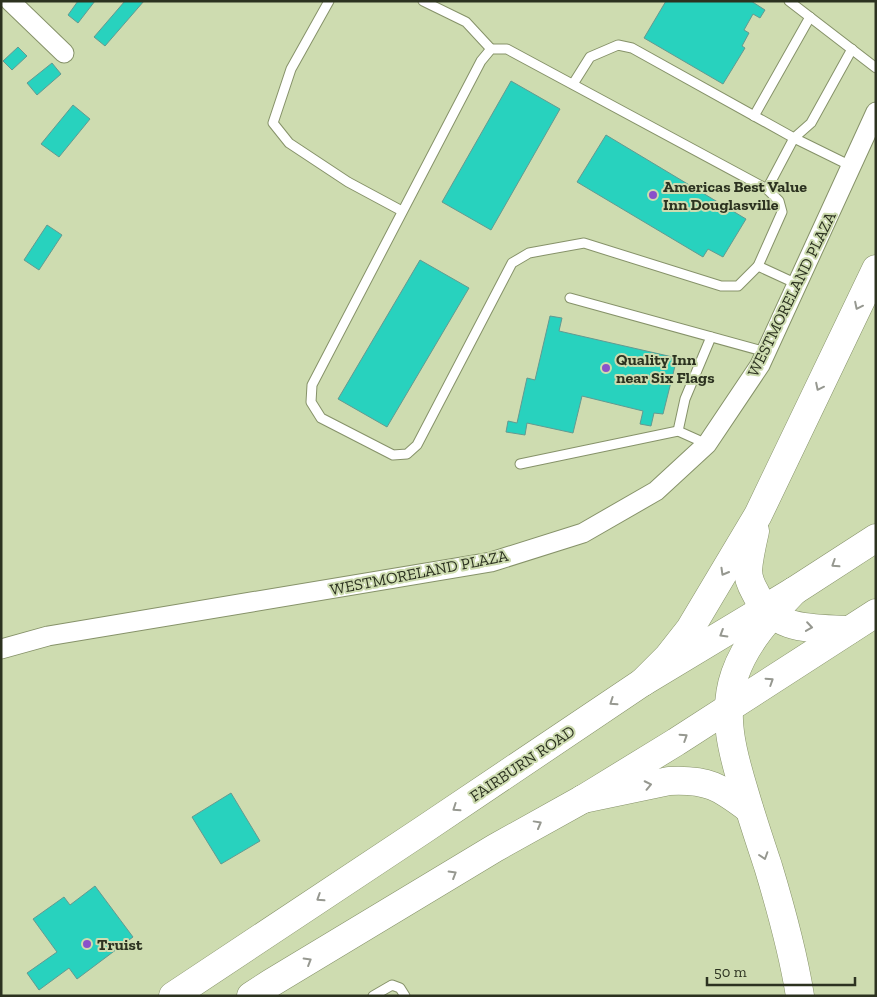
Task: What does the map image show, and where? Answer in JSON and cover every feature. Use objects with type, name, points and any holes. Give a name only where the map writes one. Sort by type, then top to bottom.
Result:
[{"type":"main road","points":[[643,682],[668,657],[690,629],[758,515],[876,269]]},
{"type":"main road","points":[[758,515],[748,572],[757,597],[768,612],[787,623],[797,626],[849,630]]},
{"type":"main road","name":"FAIRBURN ROAD","points":[[173,996],[643,682],[768,612],[794,591],[876,538]]},
{"type":"main road","points":[[768,612],[735,674],[729,707],[730,735],[736,763],[785,926],[800,996]]},
{"type":"main road","points":[[266,989],[495,848],[583,799],[676,742],[876,613]]},
{"type":"main road","points":[[583,799],[669,781],[684,780],[713,785],[750,809]]},
{"type":"street","points":[[10,1],[64,53]]},
{"type":"street","name":"WESTMORELAND PLAZA","points":[[1,649],[48,636],[491,562],[583,533],[656,491],[707,444],[760,365],[876,112]]},
{"type":"lane","points":[[329,1],[291,69],[273,123],[289,143],[348,182],[402,211]]},
{"type":"lane","points":[[423,1],[466,22],[491,49],[507,49],[767,189],[779,201],[782,212],[758,266],[738,286],[721,286],[584,243],[529,253],[512,263],[417,445],[407,454],[394,455],[321,418],[311,402],[312,385],[480,61],[491,49]]},
{"type":"lane","points":[[789,1],[876,68]]},
{"type":"lane","points":[[754,116],[810,17]]},
{"type":"lane","points":[[573,84],[590,57],[618,45],[632,48],[794,138],[851,166]]},
{"type":"lane","points":[[767,189],[794,138],[811,123],[852,49]]},
{"type":"lane","points":[[758,266],[798,284]]},
{"type":"lane","points":[[570,298],[766,352]]},
{"type":"lane","points":[[678,431],[685,399],[711,337]]},
{"type":"lane","points":[[520,464],[678,431],[707,444]]},
{"type":"lane","points":[[373,996],[392,985],[400,988],[405,996]]},
{"type":"building","points":[[78,1],[95,1],[78,23],[68,15]]},
{"type":"building","points":[[125,1],[144,1],[105,46],[94,37]]},
{"type":"building","points":[[666,1],[751,1],[765,10],[760,18],[753,14],[744,30],[749,33],[742,46],[745,48],[723,84],[644,38]]},
{"type":"building","points":[[18,47],[27,56],[12,70],[3,61]]},
{"type":"building","points":[[52,63],[61,74],[37,95],[27,83]]},
{"type":"building","points":[[511,81],[560,109],[491,230],[442,202]]},
{"type":"building","points":[[73,105],[90,119],[59,157],[41,144]]},
{"type":"building","name":"Americas Best Value Inn Douglasville","points":[[606,135],[746,219],[723,257],[708,249],[703,257],[577,182]]},
{"type":"building","points":[[47,225],[62,235],[39,270],[24,260]]},
{"type":"building","points":[[420,260],[469,288],[387,427],[338,399]]},
{"type":"building","name":"Quality Inn near Six Flags","points":[[550,316],[562,318],[559,331],[677,358],[663,414],[654,413],[651,426],[640,424],[643,411],[582,396],[573,433],[527,423],[525,435],[506,432],[508,421],[517,423],[527,378],[535,380]]},
{"type":"building","points":[[231,793],[260,841],[221,864],[192,817]]},
{"type":"building","name":"Truist","points":[[95,886],[133,937],[77,979],[69,968],[39,990],[27,973],[57,952],[33,919],[64,897],[70,905]]},
{"type":"place","name":"Americas Best Value Inn Douglasville","points":[[653,195]]},
{"type":"place","name":"Quality Inn near Six Flags","points":[[606,368]]},
{"type":"place","name":"Truist","points":[[87,944]]}]
